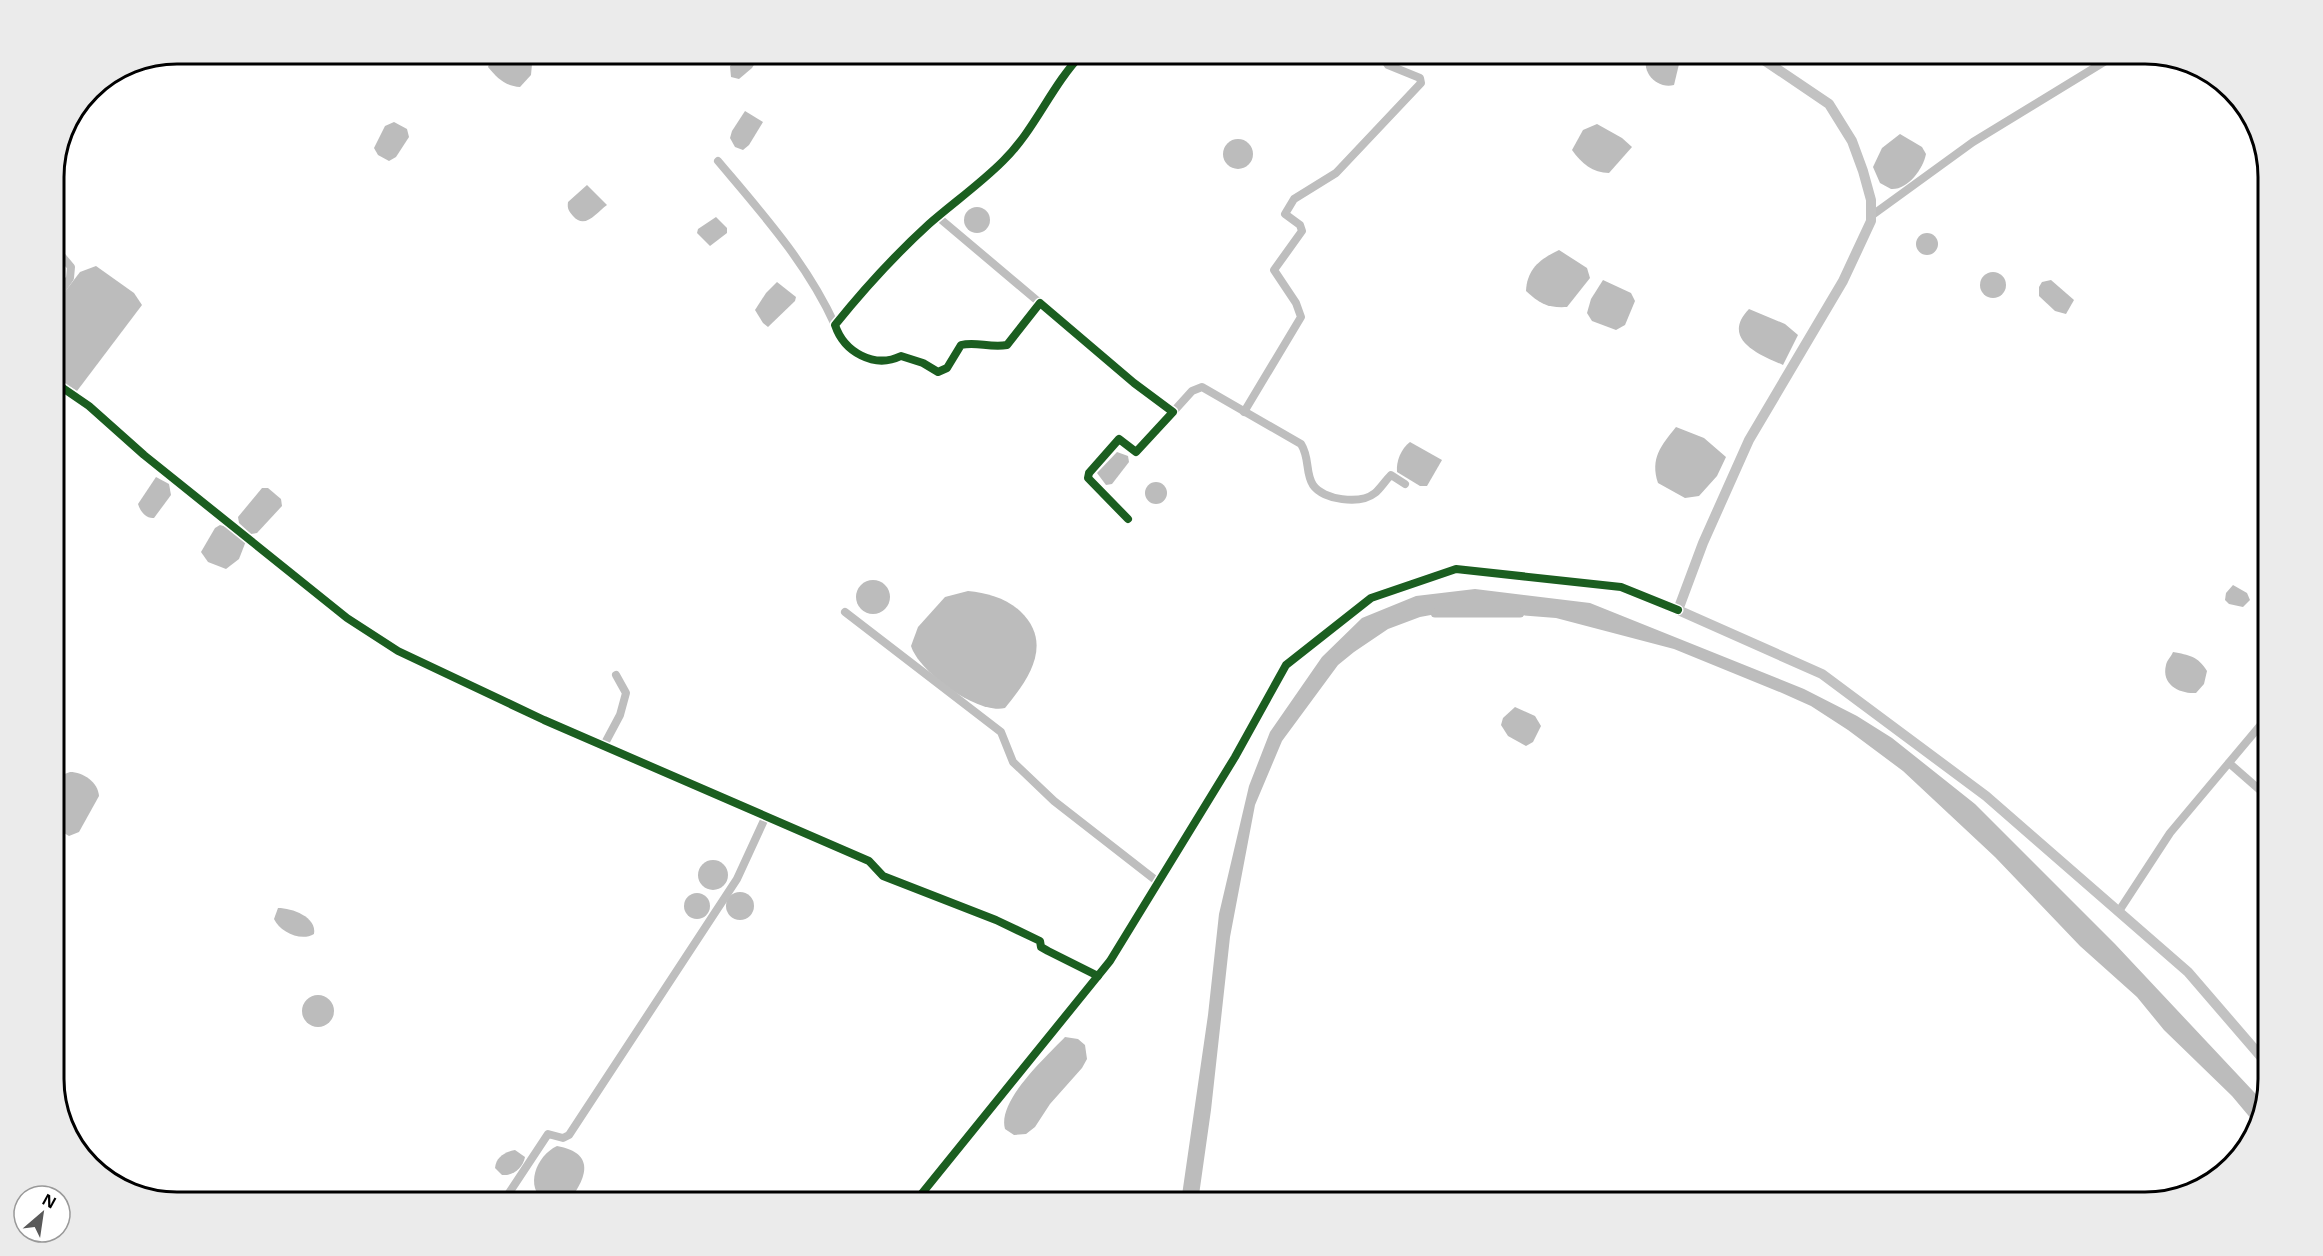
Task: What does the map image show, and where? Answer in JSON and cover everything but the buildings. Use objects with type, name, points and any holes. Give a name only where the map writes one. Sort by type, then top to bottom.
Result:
[{"type":"main road","points":[[1770,64],[1828,104],[1856,151],[1871,200],[1871,216],[1859,250],[1843,281],[1749,440],[1703,543],[1677,610],[1822,674],[1986,796],[2188,972],[2258,1053]]},
{"type":"street","points":[[834,325],[865,288],[938,217],[1002,163],[1021,142],[1065,71],[1072,64]]},
{"type":"street","points":[[1244,411],[1300,317],[1296,303],[1274,270],[1302,231],[1300,225],[1285,214],[1294,199],[1336,173],[1421,83],[1420,78],[1387,64]]},
{"type":"street","points":[[1871,216],[1973,142],[2101,64]]},
{"type":"street","points":[[718,161],[753,200],[783,240],[826,307],[839,338],[875,362],[889,362],[902,356],[924,363],[938,372],[947,368],[961,345],[970,343],[992,347],[1007,345],[1040,303]]},
{"type":"street","points":[[938,217],[1134,382],[1173,412]]},
{"type":"street","points":[[65,260],[71,267],[70,278],[65,285]]},
{"type":"street","points":[[1128,519],[1088,478],[1089,473],[1119,439],[1136,452],[1192,391],[1202,387],[1301,444],[1308,455],[1311,483],[1321,494],[1350,499],[1373,495],[1390,475],[1405,484]]},
{"type":"street","points":[[65,390],[89,406],[144,455],[347,618],[398,651],[544,720],[869,861],[883,876],[996,920],[1040,942],[1041,947],[1048,951],[1098,976]]},
{"type":"street","points":[[923,1192],[1098,976],[1235,757],[1286,665],[1371,598],[1456,569],[1621,587],[1677,610]]},
{"type":"street","points":[[846,612],[1000,732],[1013,762],[1054,801],[1158,882]]},
{"type":"street","points":[[604,745],[620,715],[626,693],[616,675]]},
{"type":"street","points":[[2119,911],[2170,833],[2258,729]]},
{"type":"street","points":[[2229,763],[2258,788]]},
{"type":"street","points":[[510,1192],[548,1134],[563,1138],[569,1135],[737,879],[766,816]]},
{"type":"shaded area","points":[[489,64],[532,64],[531,75],[520,87],[498,78],[488,67]]},
{"type":"shaded area","points":[[732,64],[754,64],[739,79],[731,77],[730,66]]},
{"type":"shaded area","points":[[1646,64],[1679,64],[1674,85],[1661,85],[1656,82]]},
{"type":"shaded area","points":[[745,111],[763,122],[749,145],[743,150],[735,147],[730,138]]},
{"type":"shaded area","points":[[394,122],[407,129],[409,137],[396,157],[389,161],[378,155],[374,148],[385,126]]},
{"type":"shaded area","points":[[1597,124],[1622,138],[1632,147],[1609,173],[1603,173],[1588,166],[1572,150],[1583,130]]},
{"type":"shaded area","points":[[1900,134],[1922,147],[1926,154],[1914,178],[1903,186],[1891,189],[1880,183],[1873,167],[1882,148]]},
{"type":"shaded area","points":[[1238,139],[1249,143],[1253,154],[1249,165],[1238,169],[1227,165],[1223,154],[1227,143]]},
{"type":"shaded area","points":[[587,185],[607,205],[586,221],[577,220],[570,213],[568,202]]},
{"type":"shaded area","points":[[977,207],[986,211],[990,220],[986,229],[977,233],[968,229],[964,220],[968,211]]},
{"type":"shaded area","points":[[716,217],[727,228],[727,233],[710,246],[697,233],[698,229]]},
{"type":"shaded area","points":[[1923,233],[1931,233],[1938,240],[1938,248],[1931,255],[1923,255],[1916,248],[1916,240]]},
{"type":"shaded area","points":[[1559,250],[1587,268],[1590,278],[1567,307],[1545,304],[1526,291],[1529,277],[1536,266]]},
{"type":"shaded area","points":[[96,266],[134,293],[142,305],[77,391],[65,384],[65,292],[80,272]]},
{"type":"shaded area","points":[[1993,272],[2002,276],[2006,285],[2002,294],[1993,298],[1984,294],[1980,285],[1984,276]]},
{"type":"shaded area","points":[[1603,280],[1631,293],[1635,301],[1625,325],[1616,330],[1592,321],[1587,313],[1591,299]]},
{"type":"shaded area","points":[[2051,280],[2074,300],[2066,314],[2055,311],[2039,296],[2039,287],[2042,282]]},
{"type":"shaded area","points":[[777,282],[796,297],[795,301],[768,327],[755,310],[766,293]]},
{"type":"shaded area","points":[[1749,309],[1785,324],[1798,335],[1783,365],[1754,351],[1741,337],[1739,329],[1741,320]]},
{"type":"shaded area","points":[[1676,427],[1704,438],[1726,457],[1717,476],[1699,496],[1685,498],[1658,483],[1656,459],[1662,446]]},
{"type":"shaded area","points":[[1410,442],[1442,460],[1427,486],[1420,486],[1397,472],[1400,456]]},
{"type":"shaded area","points":[[1117,452],[1128,456],[1129,462],[1112,484],[1106,485],[1097,473]]},
{"type":"shaded area","points":[[156,477],[169,484],[171,495],[154,518],[151,518],[144,514],[138,504]]},
{"type":"shaded area","points":[[1156,482],[1164,485],[1167,493],[1164,501],[1156,504],[1148,501],[1145,493],[1148,485]]},
{"type":"shaded area","points":[[262,488],[268,488],[281,499],[282,506],[257,533],[251,534],[239,523],[238,517]]},
{"type":"shaded area","points":[[220,525],[230,528],[246,541],[239,559],[226,569],[208,562],[201,552],[215,528]]},
{"type":"shaded area","points":[[873,580],[885,585],[890,597],[885,609],[873,614],[861,609],[856,597],[861,585]]},
{"type":"shaded area","points":[[2233,585],[2247,593],[2250,600],[2243,607],[2229,604],[2225,600],[2226,593]]},
{"type":"shaded area","points":[[1475,589],[1590,603],[1804,689],[1857,716],[1892,738],[1975,804],[2115,944],[2258,1096],[2251,1119],[2232,1096],[2164,1030],[2137,997],[2080,946],[1995,857],[1903,771],[1811,706],[1674,649],[1556,618],[1458,610],[1420,617],[1388,629],[1354,652],[1338,665],[1282,741],[1255,805],[1230,937],[1199,1192],[1182,1192],[1208,1015],[1219,914],[1249,786],[1270,732],[1322,657],[1362,618],[1416,596]]},
{"type":"shaded area","points":[[968,591],[996,597],[1015,606],[1030,623],[1035,636],[1037,648],[1029,673],[1005,708],[980,705],[951,689],[925,668],[911,646],[918,627],[945,597]]},
{"type":"shaded area","points":[[2173,652],[2193,657],[2207,671],[2204,684],[2196,693],[2178,690],[2166,678],[2166,665]]},
{"type":"shaded area","points":[[1515,707],[1535,716],[1541,726],[1533,742],[1526,746],[1508,736],[1501,725],[1503,718]]},
{"type":"shaded area","points":[[70,772],[80,774],[89,779],[96,786],[99,796],[79,832],[69,836],[65,834],[65,774]]},
{"type":"shaded area","points":[[713,860],[723,865],[728,875],[723,885],[713,890],[703,885],[698,875],[703,865]]},
{"type":"shaded area","points":[[740,892],[750,896],[754,906],[750,916],[740,920],[730,916],[726,906],[730,896]]},
{"type":"shaded area","points":[[697,893],[706,897],[710,906],[706,915],[697,919],[688,915],[684,906],[688,897]]},
{"type":"shaded area","points":[[278,908],[296,912],[308,918],[314,928],[314,934],[303,937],[286,932],[274,919]]},
{"type":"shaded area","points":[[318,995],[329,1000],[334,1011],[329,1022],[318,1027],[307,1022],[302,1011],[307,1000]]},
{"type":"shaded area","points":[[1065,1037],[1078,1039],[1085,1045],[1087,1059],[1082,1068],[1050,1104],[1035,1127],[1026,1134],[1014,1135],[1005,1129],[1008,1106],[1025,1080]]},
{"type":"shaded area","points":[[557,1146],[569,1149],[583,1160],[583,1176],[576,1192],[537,1192],[535,1172],[543,1157]]},
{"type":"shaded area","points":[[515,1150],[525,1157],[522,1165],[514,1173],[502,1175],[495,1168],[497,1161],[505,1154]]},
{"type":"waterway","points":[[1435,613],[1520,613]]},
{"type":"cycle path","points":[[1074,64],[1014,149],[976,186],[929,224],[904,248],[835,325],[845,343],[861,355],[881,360],[891,360],[901,356],[923,363],[938,372],[947,368],[961,345],[1007,345],[1040,303],[1134,383],[1173,412],[1136,452],[1119,439],[1089,473],[1088,478],[1128,519]]},
{"type":"cycle path","points":[[65,390],[89,406],[144,455],[347,618],[398,651],[544,720],[869,861],[883,876],[996,920],[1040,941],[1041,947],[1098,976]]},
{"type":"cycle path","points":[[923,1192],[1110,961],[1235,757],[1286,665],[1371,598],[1456,569],[1621,587],[1678,610]]}]
